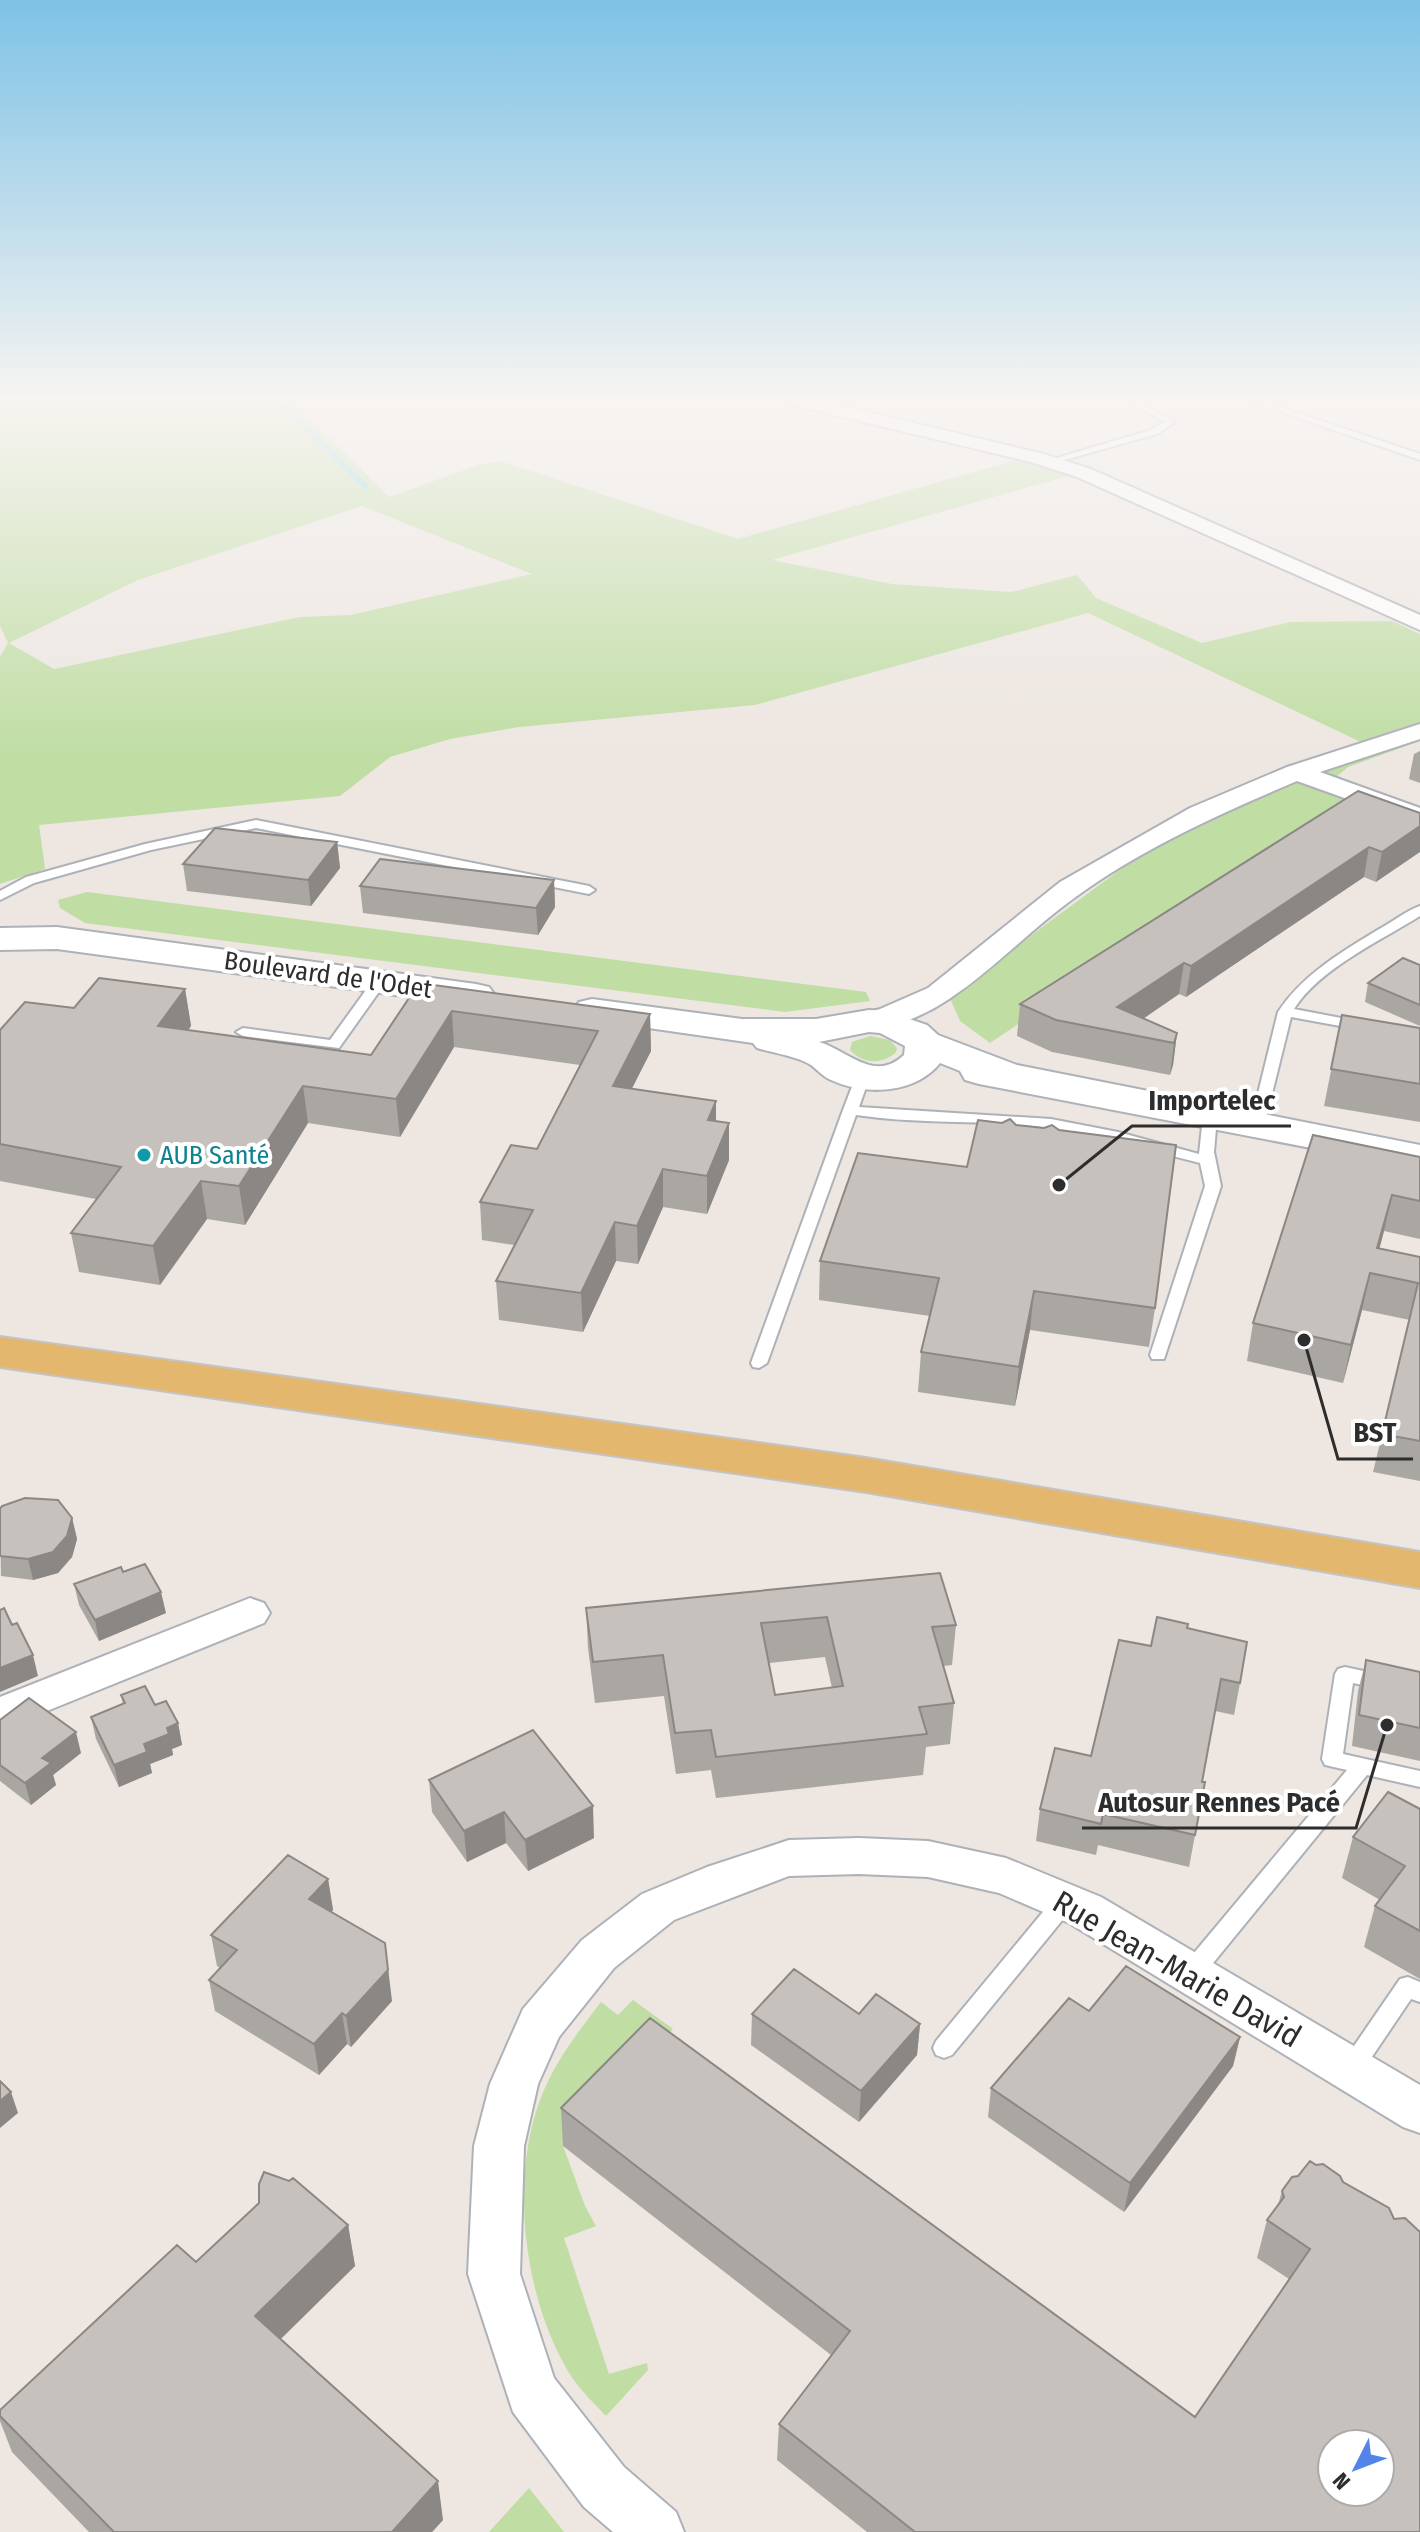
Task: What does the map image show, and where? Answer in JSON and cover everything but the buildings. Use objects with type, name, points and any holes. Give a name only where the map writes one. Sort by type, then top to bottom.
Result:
[{"type":"main road","points":[[0,1352],[866,1475],[1420,1570]]},
{"type":"street","points":[[1187,518],[1420,623]]},
{"type":"street","points":[[844,1035],[938,994],[1070,888],[1199,813],[1296,772],[1420,731]]},
{"type":"street","points":[[1296,772],[1420,817]]},
{"type":"street","name":"Boulevard de l'Odet","points":[[1,918],[57,938],[505,999]]},
{"type":"street","points":[[844,1035],[839,1069],[856,1093],[890,1076],[917,1048],[938,994]]},
{"type":"street","points":[[553,1005],[742,1031],[844,1035],[886,1022],[917,1048],[1007,1075],[1420,1157]]},
{"type":"street","points":[[0,1714],[250,1613]]},
{"type":"street","name":"Rue Jean-Marie David","points":[[656,2532],[604,2487],[532,2393],[494,2274],[499,2146],[514,2084],[540,2024],[598,1954],[658,1907],[723,1880],[789,1858],[859,1856],[928,1859],[1006,1876],[1065,1901],[1420,2111]]},
{"type":"lane","points":[[1,918],[45,876],[149,847],[256,824],[589,890]]},
{"type":"lane","points":[[1257,1126],[1285,1012],[1291,999],[1310,982],[1420,910]]},
{"type":"lane","points":[[243,1032],[334,1045],[379,982]]},
{"type":"lane","points":[[1285,1012],[1380,1029]]},
{"type":"lane","points":[[759,1363],[856,1093],[892,1118],[1029,1121],[1094,1131],[1205,1160]]},
{"type":"lane","points":[[1158,1355],[1213,1186],[1205,1160],[1205,1139],[1210,1117]]},
{"type":"lane","points":[[1420,1690],[1345,1674],[1332,1759],[1420,1779]]},
{"type":"lane","points":[[1191,1974],[1363,1766]]},
{"type":"lane","points":[[944,2048],[1065,1901]]},
{"type":"lane","points":[[1351,2070],[1408,1986],[1420,1993]]},
{"type":"green space","points":[[0,518],[325,518],[138,580],[9,643],[54,669],[300,617],[350,615],[532,574],[392,518],[674,518],[738,539],[811,518],[919,518],[772,560],[892,584],[1011,592],[1077,575],[1096,598],[1202,643],[1290,622],[1392,621],[1420,634],[1420,741],[1348,767],[1322,789],[1355,798],[990,1043],[960,1021],[949,996],[1140,855],[1365,744],[1088,613],[755,705],[519,727],[450,739],[390,757],[340,796],[39,825],[45,869],[0,884],[0,657],[8,643],[0,626]]},
{"type":"green space","points":[[87,892],[866,992],[870,1001],[785,1012],[85,923],[60,908],[58,900]]},
{"type":"green space","points":[[870,1036],[890,1040],[897,1048],[896,1052],[885,1059],[873,1061],[860,1058],[850,1050],[852,1042]]},
{"type":"green space","points":[[633,2000],[673,2029],[651,2056],[563,2146],[585,2206],[596,2226],[564,2238],[609,2374],[647,2363],[648,2370],[606,2416],[573,2379],[556,2349],[543,2315],[526,2240],[526,2164],[542,2095],[568,2047],[601,2002],[618,2015]]},
{"type":"green space","points":[[529,2488],[564,2532],[489,2532]]},
{"type":"place","name":"AUB Santé","points":[[144,1155]]},
{"type":"place","name":"Importelec","points":[[1059,1185]]},
{"type":"place","name":"BST","points":[[1304,1340]]},
{"type":"place","name":"Autosur Rennes Pacé","points":[[1387,1725]]}]
